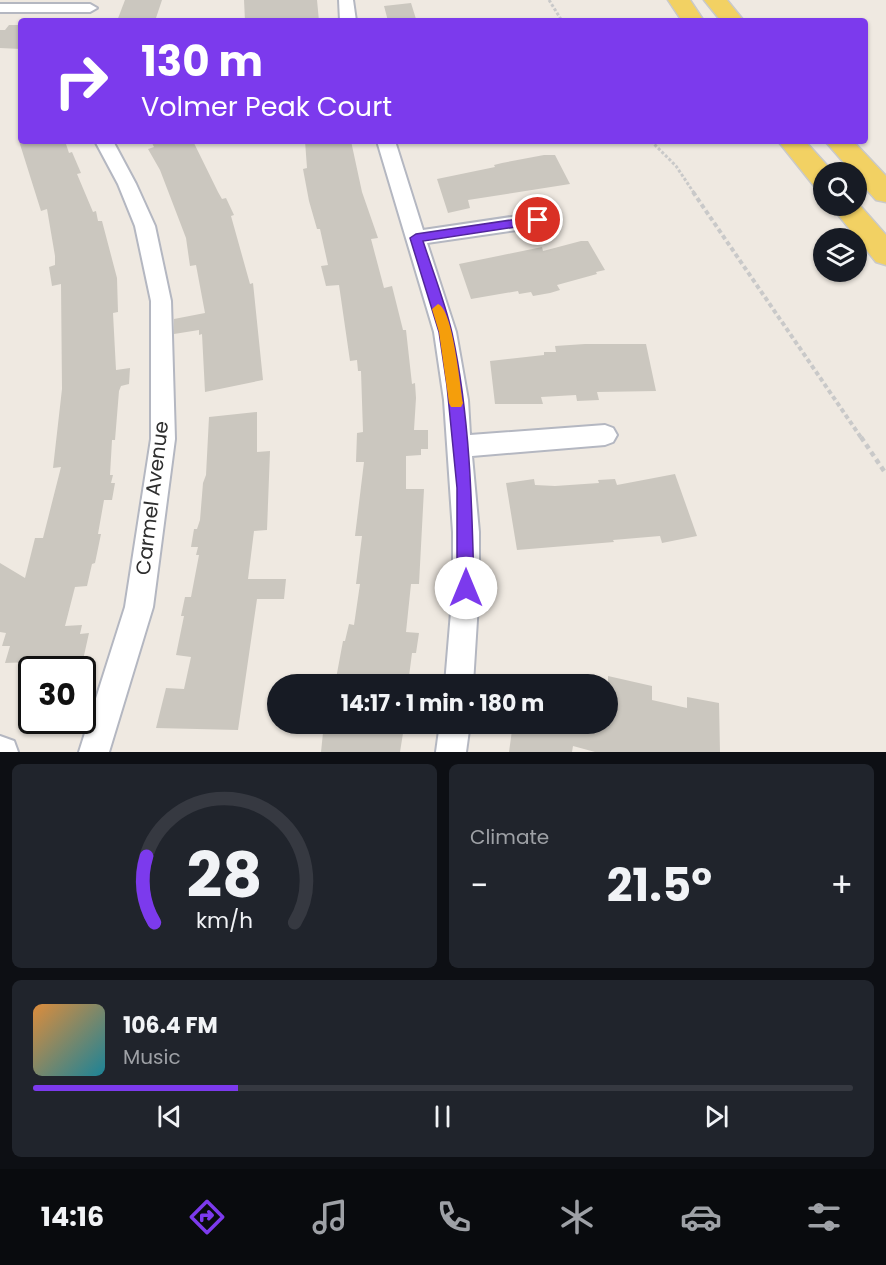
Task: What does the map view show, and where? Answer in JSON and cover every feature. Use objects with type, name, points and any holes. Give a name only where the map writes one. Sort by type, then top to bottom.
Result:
[{"type":"main road","points":[[679,0],[691,18]]},
{"type":"main road","points":[[715,0],[730,18]]},
{"type":"main road","points":[[841,144],[886,193]]},
{"type":"main road","points":[[797,148],[817,162]]},
{"type":"main road","points":[[797,148],[813,167]]},
{"type":"main road","points":[[867,203],[886,222]]},
{"type":"main road","points":[[854,216],[886,254]]},
{"type":"street","points":[[346,0],[348,18]]},
{"type":"street","points":[[0,8],[91,10]]},
{"type":"street","name":"Carmel Avenue","points":[[94,752],[139,607],[164,439],[161,301],[145,226],[127,184],[106,144]]},
{"type":"street","points":[[387,144],[445,332],[460,446],[466,543],[466,588],[460,674]]},
{"type":"street","points":[[416,238],[538,220]]},
{"type":"street","points":[[460,446],[605,435]]},
{"type":"street","points":[[451,752],[453,734]]},
{"type":"path","points":[[549,0],[560,18]]},
{"type":"path","points":[[654,144],[676,166],[886,474]]},
{"type":"building","points":[[125,0],[162,0],[156,18],[118,18]]},
{"type":"building","points":[[244,0],[317,0],[319,18],[245,18]]},
{"type":"building","points":[[411,3],[416,18],[387,18],[384,6]]},
{"type":"building","points":[[9,25],[18,25],[18,49],[0,48],[0,30],[5,30]]},
{"type":"building","points":[[20,144],[66,144],[69,153],[72,152],[81,173],[77,174],[93,212],[96,211],[98,221],[102,221],[117,278],[118,312],[113,313],[116,370],[130,368],[129,384],[121,386],[119,391],[115,440],[112,440],[110,475],[113,475],[111,483],[115,483],[112,500],[104,500],[98,534],[101,534],[95,563],[92,564],[87,586],[75,587],[65,626],[82,625],[80,634],[89,633],[84,656],[18,656],[18,662],[5,663],[10,646],[2,646],[6,633],[0,632],[0,563],[25,578],[35,538],[43,538],[61,467],[53,468],[62,389],[61,284],[52,286],[49,267],[55,265],[55,256],[47,209],[41,211]]},
{"type":"building","points":[[152,144],[194,144],[218,192],[222,199],[226,198],[234,215],[231,216],[250,284],[253,283],[263,380],[205,392],[202,334],[199,335],[199,330],[174,334],[174,319],[205,313],[196,265],[190,266],[186,238],[160,170],[148,149],[154,147]]},
{"type":"building","points":[[305,144],[352,144],[362,192],[378,238],[371,239],[384,288],[392,286],[403,330],[406,330],[412,384],[415,383],[414,430],[428,430],[428,449],[421,449],[421,455],[406,456],[406,489],[424,489],[419,584],[411,584],[406,632],[419,633],[416,653],[412,653],[409,674],[337,674],[343,641],[345,641],[349,624],[354,625],[360,584],[356,584],[362,536],[355,536],[364,462],[356,462],[357,433],[363,432],[361,371],[358,371],[357,360],[350,361],[339,285],[326,286],[321,266],[328,265],[320,229],[317,229],[309,201],[303,169],[307,168]]},
{"type":"building","points":[[544,155],[555,155],[570,184],[468,200],[470,208],[448,213],[437,179]]},
{"type":"building","points":[[588,241],[605,270],[557,285],[560,290],[550,293],[533,296],[531,292],[519,294],[518,291],[471,299],[459,264],[542,247],[543,251]]},
{"type":"building","points":[[646,344],[656,391],[597,392],[599,400],[577,401],[576,395],[541,397],[543,404],[495,404],[490,361],[544,355],[544,352],[556,352],[555,346]]},
{"type":"building","points":[[257,412],[257,452],[270,451],[267,530],[254,531],[248,579],[286,579],[284,599],[257,599],[238,730],[156,728],[166,688],[184,689],[191,657],[176,655],[184,616],[181,616],[185,597],[191,597],[199,555],[196,555],[198,547],[191,547],[194,529],[197,529],[200,520],[203,483],[206,475],[209,417]]},
{"type":"building","points":[[675,474],[697,536],[662,543],[660,536],[517,550],[506,483],[534,479],[535,485],[555,486],[599,483],[598,480],[615,479],[617,485]]},
{"type":"building","points":[[618,678],[652,686],[652,700],[687,708],[687,697],[719,703],[720,752],[595,752],[573,746],[572,752],[509,752],[511,734],[618,734]]},
{"type":"building","points":[[323,734],[403,734],[400,752],[321,752]]},
{"type":"slow traffic","points":[[438,309],[445,332],[456,403]]},
{"type":"route","points":[[466,588],[464,488],[454,386],[445,332],[416,238],[538,220]]}]
